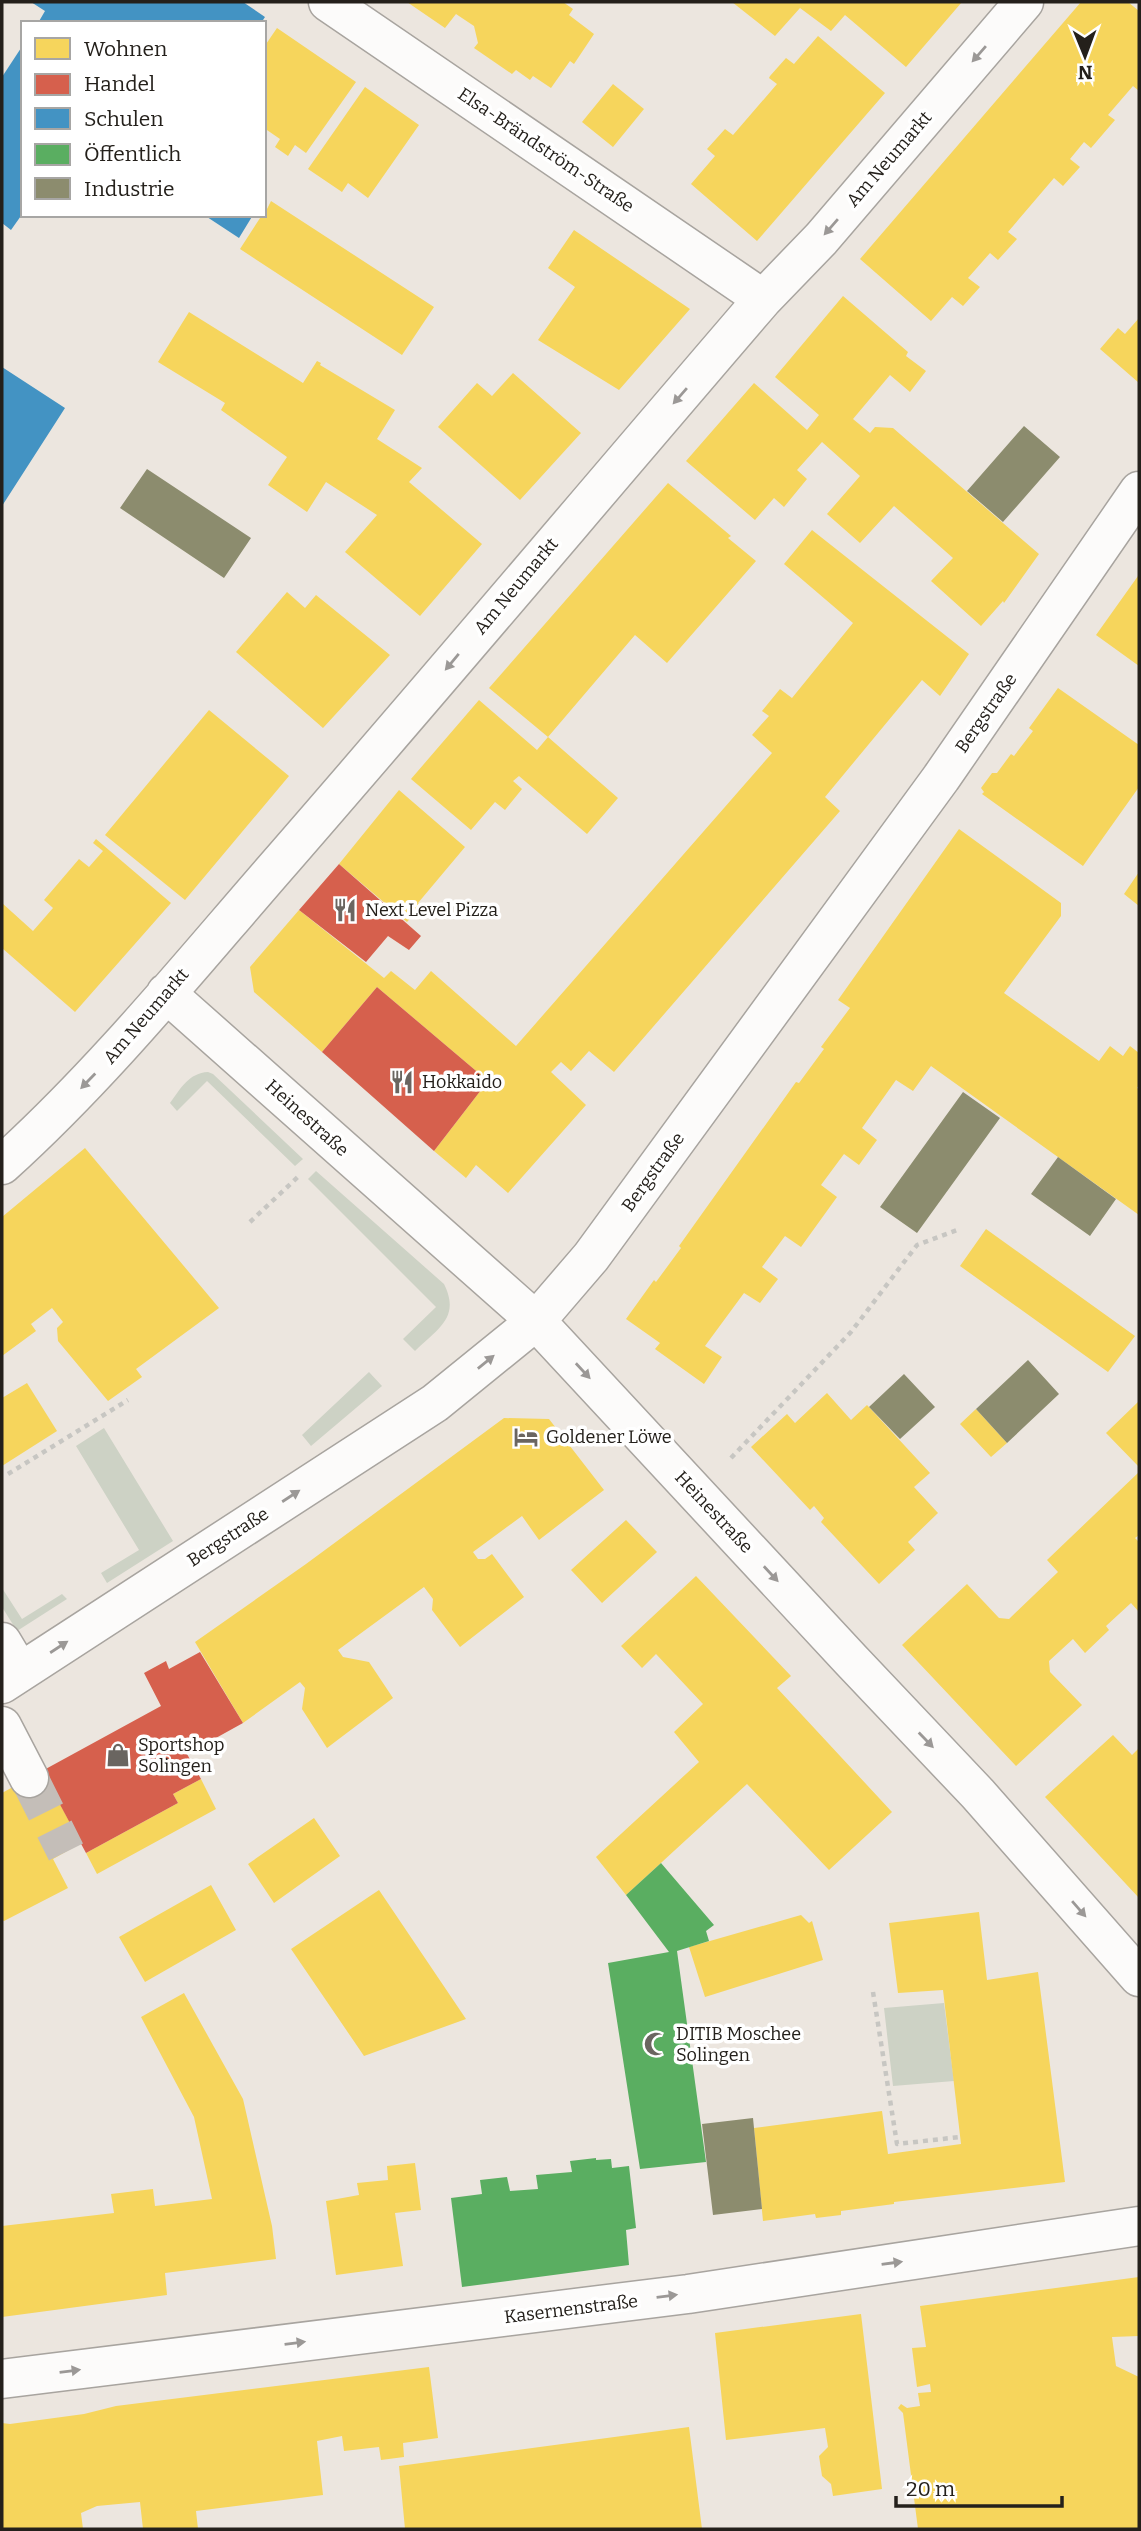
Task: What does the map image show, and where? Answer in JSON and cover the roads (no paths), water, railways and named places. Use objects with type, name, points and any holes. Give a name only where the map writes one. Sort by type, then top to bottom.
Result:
[{"type":"street","name":"Elsa-Brändström-Straße","points":[[328,2],[763,299]]},
{"type":"street","name":"Am Neumarkt","points":[[2,1165],[38,1133],[166,993],[763,299],[821,239],[1024,2]]},
{"type":"street","name":"Bergstraße","points":[[8,1666],[435,1403],[536,1321],[591,1258],[941,778],[1139,491]]},
{"type":"street","name":"Heinestraße","points":[[166,993],[536,1321],[978,1794],[1139,1977]]},
{"type":"street","points":[[2,1726],[29,1778]]},
{"type":"street","name":"Kasernenstraße","points":[[2,2379],[688,2294],[1139,2226]]},
{"type":"tunnel","points":[[29,1778],[66,1852]]},
{"type":"place","name":"Next Level Pizza","points":[[345,910]]},
{"type":"place","name":"Hokkaido","points":[[402,1082]]},
{"type":"place","name":"Goldener Löwe","points":[[526,1437]]},
{"type":"place","name":"Sportshop Solingen","points":[[118,1755]]},
{"type":"place","name":"DITIB Moschee Solingen","points":[[656,2044]]}]
